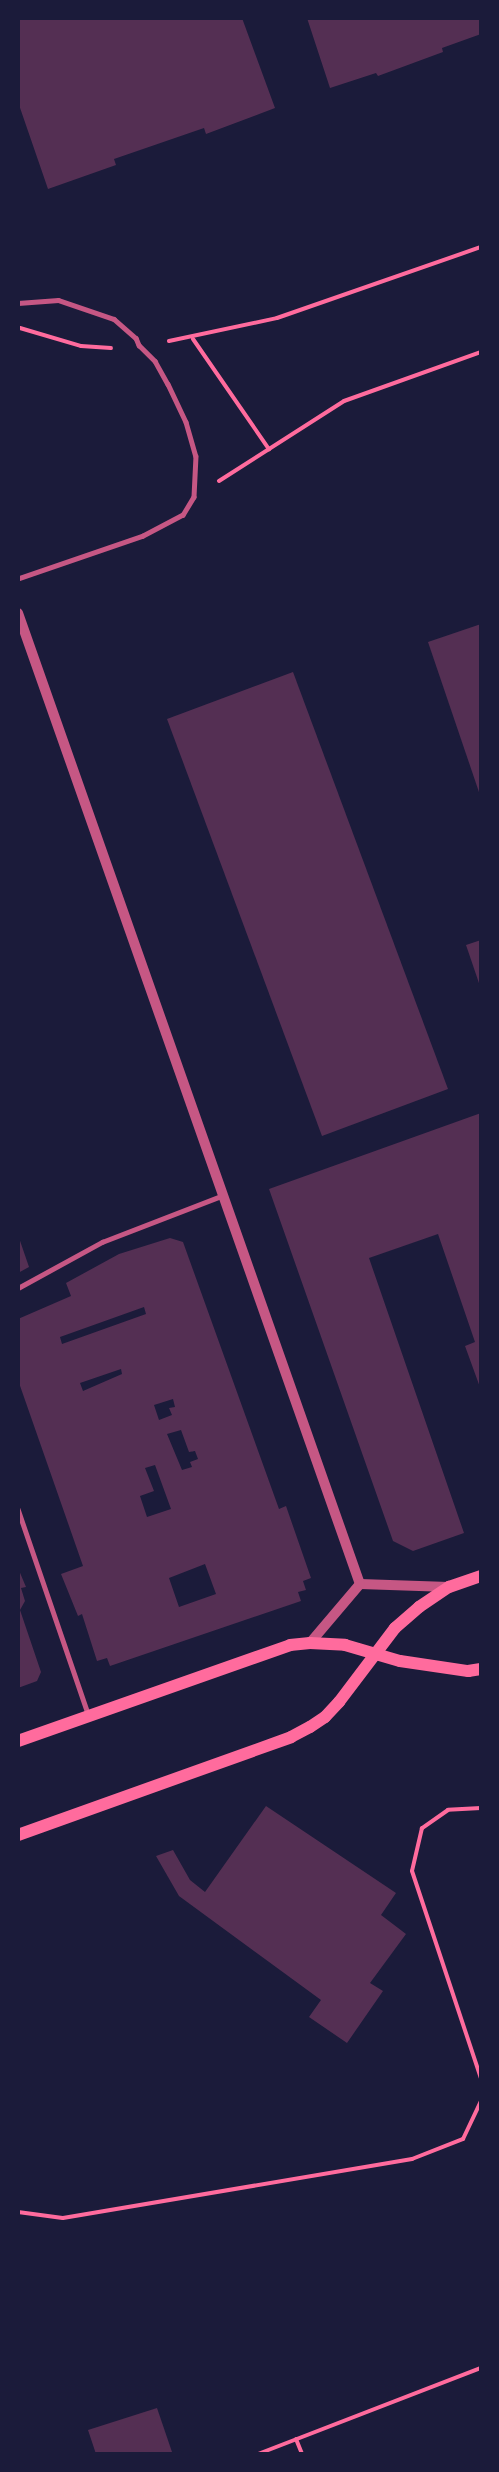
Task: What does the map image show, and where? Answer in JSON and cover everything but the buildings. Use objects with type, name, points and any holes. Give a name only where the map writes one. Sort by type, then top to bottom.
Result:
[{"type":"main road","points":[[18,1835],[291,1737],[325,1717],[353,1686],[395,1628],[419,1607],[449,1587],[481,1576]]},
{"type":"main road","points":[[18,1741],[266,1653],[310,1642],[345,1646],[436,1667],[468,1671],[481,1669]]},
{"type":"street","points":[[18,613],[360,1584]]},
{"type":"street","points":[[360,1584],[449,1587]]},
{"type":"street","points":[[310,1642],[360,1584]]},
{"type":"lane","points":[[18,303],[58,300],[102,315],[121,325],[136,338],[139,345],[155,361],[186,422],[195,456],[194,497],[183,515],[143,536],[18,579]]},
{"type":"lane","points":[[18,1288],[102,1242],[224,1195]]},
{"type":"lane","points":[[18,1509],[89,1716]]},
{"type":"path","points":[[18,328],[81,346],[109,348],[192,338],[278,318],[481,247]]},
{"type":"path","points":[[192,338],[269,449]]},
{"type":"path","points":[[194,497],[345,401],[481,352]]},
{"type":"path","points":[[481,1808],[447,1810],[422,1828],[412,1871],[481,2078]]},
{"type":"path","points":[[18,2212],[63,2218],[412,2159],[463,2139],[481,2101]]},
{"type":"path","points":[[258,2454],[481,2368]]},
{"type":"path","points":[[296,2439],[302,2454]]}]
